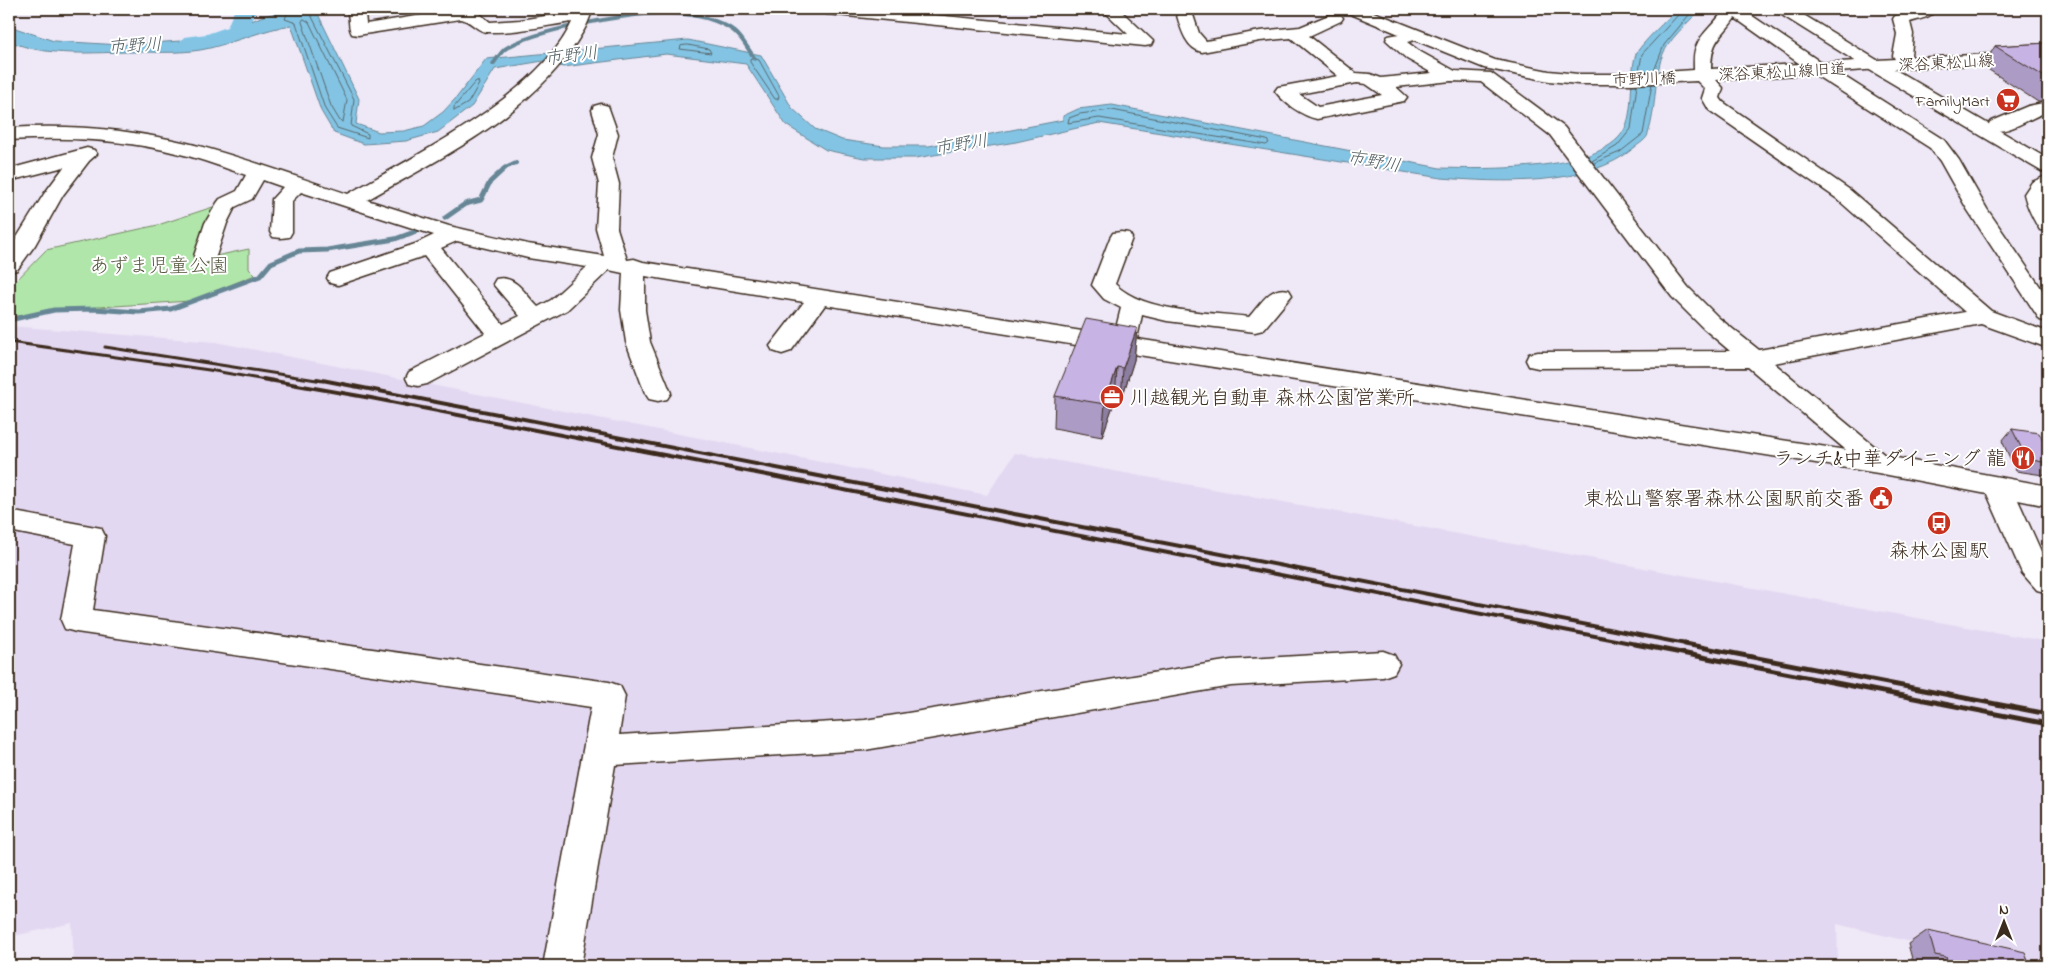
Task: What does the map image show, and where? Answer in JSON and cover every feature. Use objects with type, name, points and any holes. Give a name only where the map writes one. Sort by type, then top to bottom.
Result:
[{"type":"street","points":[[354,9],[357,12],[358,30],[460,14],[471,15],[486,27],[520,25],[584,12]]},
{"type":"street","points":[[827,9],[1145,41],[1110,9]]},
{"type":"street","points":[[1182,9],[1191,34],[1202,47],[1260,36],[1295,33],[1317,27],[1335,18],[1360,17],[1360,12],[1490,64],[1520,71]]},
{"type":"street","points":[[1317,9],[1335,18]]},
{"type":"street","points":[[2048,315],[1937,144],[1819,69],[1732,9],[1729,17],[1708,40],[1696,76],[1714,88],[1711,98],[1716,106],[1843,194],[1983,316],[2048,340]]},
{"type":"street","points":[[1783,9],[1881,65],[2048,167]]},
{"type":"street","points":[[1798,9],[1881,65],[2048,155]]},
{"type":"street","points":[[1910,63],[1902,56],[1904,34],[1902,19],[1927,11],[1927,9]]},
{"type":"street","points":[[350,202],[454,142],[495,114],[542,74],[574,33],[584,12]]},
{"type":"street","points":[[1295,33],[1352,78]]},
{"type":"street","points":[[1415,35],[1394,40],[1419,59],[1451,76]]},
{"type":"street","name":"深谷東松山線","points":[[1881,65],[2048,56]]},
{"type":"street","name":"深谷東松山線旧道","points":[[1696,76],[1881,65]]},
{"type":"street","points":[[1378,84],[1451,76],[1485,77],[1520,71]]},
{"type":"street","name":"市野川橋","points":[[1520,71],[1568,78],[1600,80],[1696,76]]},
{"type":"street","points":[[1485,77],[1557,132],[1680,292],[1711,322],[1878,464]]},
{"type":"street","points":[[1352,78],[1370,79],[1378,84],[1398,98],[1323,120],[1284,91],[1352,78]]},
{"type":"street","points":[[1997,126],[2010,123],[2037,108],[2048,107]]},
{"type":"street","points":[[601,110],[610,140],[602,158],[607,169],[610,185],[606,224],[633,310],[638,342],[658,393]]},
{"type":"street","points":[[9,134],[48,131],[87,132],[118,135],[186,149],[454,234],[528,251],[1878,464],[2048,496]]},
{"type":"street","points":[[9,175],[82,157],[118,135]]},
{"type":"street","points":[[9,265],[16,246],[82,157]]},
{"type":"street","points":[[205,256],[216,223],[227,203],[245,195],[257,172]]},
{"type":"street","points":[[2048,181],[2039,186],[2034,194],[2037,205],[2048,225]]},
{"type":"street","points":[[282,232],[282,199],[298,185]]},
{"type":"street","points":[[338,278],[428,246],[454,234]]},
{"type":"street","points":[[1122,238],[1103,285],[1112,294],[1133,305],[1167,314],[1255,325],[1281,295]]},
{"type":"street","points":[[428,246],[500,336]]},
{"type":"street","points":[[418,378],[559,305],[619,264]]},
{"type":"street","points":[[504,284],[535,318]]},
{"type":"street","points":[[782,346],[820,296]]},
{"type":"street","points":[[1124,344],[1133,305]]},
{"type":"street","points":[[1538,360],[1754,359],[1983,316]]},
{"type":"street","points":[[1998,487],[2032,565],[2048,582]]},
{"type":"street","points":[[9,521],[91,536],[76,620],[609,696],[562,966]]},
{"type":"street","points":[[600,751],[865,736],[1231,673],[1384,664]]},
{"type":"shaded area","points":[[9,326],[215,342],[987,495],[1015,453],[2048,642],[2048,966],[2011,966],[1837,924],[1838,966],[74,966],[72,923],[9,937]]},
{"type":"green space","name":"あずま児童公園","points":[[219,205],[201,259],[249,249],[249,269],[255,275],[190,301],[70,309],[9,317],[9,288],[46,250],[158,225]]},
{"type":"water","points":[[295,9],[317,12],[359,99],[356,124],[379,132],[404,131],[424,126],[443,112],[457,97],[486,59],[688,40],[761,55],[792,108],[815,129],[842,140],[884,146],[929,146],[1063,120],[1063,116],[1078,109],[1112,105],[1440,168],[1513,168],[1571,160],[1595,153],[1615,141],[1626,126],[1628,118],[1636,54],[1655,31],[1678,9],[1701,9],[1678,32],[1668,45],[1661,59],[1651,125],[1645,140],[1616,160],[1593,170],[1568,176],[1515,181],[1441,178],[1099,123],[1016,142],[915,158],[864,158],[826,150],[786,125],[746,64],[666,54],[563,67],[543,61],[495,69],[472,106],[438,132],[406,141],[364,144],[334,133],[321,111],[291,25],[210,48],[182,52],[54,52],[39,50],[9,41],[9,26],[54,41],[121,45],[210,39],[263,16]]},
{"type":"building","points":[[2048,43],[2048,79],[1995,46]]},
{"type":"building","points":[[1086,319],[1137,328],[1123,368],[1117,367],[1105,404],[1055,396]]},
{"type":"building","points":[[2012,429],[2039,433],[2048,451],[2048,463],[2027,459]]},
{"type":"building","points":[[1928,930],[2025,952],[2030,966],[1949,966],[1946,957],[1935,955]]},
{"type":"waterway","name":"市野川","points":[[192,42],[210,41],[237,31],[246,9]]},
{"type":"waterway","points":[[493,64],[505,49],[537,35],[607,19],[665,13],[698,16],[728,27],[740,37],[755,59]]},
{"type":"waterway","points":[[505,168],[516,163]]},
{"type":"waterway","points":[[445,218],[465,204],[481,200],[490,182],[505,168]]},
{"type":"waterway","points":[[9,320],[54,310],[94,309],[139,312],[171,309],[260,276],[271,263],[299,251],[327,250],[395,239],[417,231]]},
{"type":"railway","points":[[9,342],[209,370],[271,381]]},
{"type":"railway","points":[[105,347],[323,381]]},
{"type":"railway","points":[[263,379],[371,398],[1641,645]]},
{"type":"railway","points":[[317,379],[1691,645]]},
{"type":"railway","points":[[1635,644],[2048,724]]},
{"type":"railway","points":[[1685,644],[2048,714]]},
{"type":"place","name":"FamilyMart","points":[[2008,100]]},
{"type":"place","name":"川越観光自動車 森林公園営業所","points":[[1112,397]]},
{"type":"place","name":"ランチ&中華ダイニング 龍","points":[[2023,458]]},
{"type":"place","name":"東松山警察署森林公園駅前交番","points":[[1881,498]]},
{"type":"place","name":"森林公園駅","points":[[1939,523]]}]
